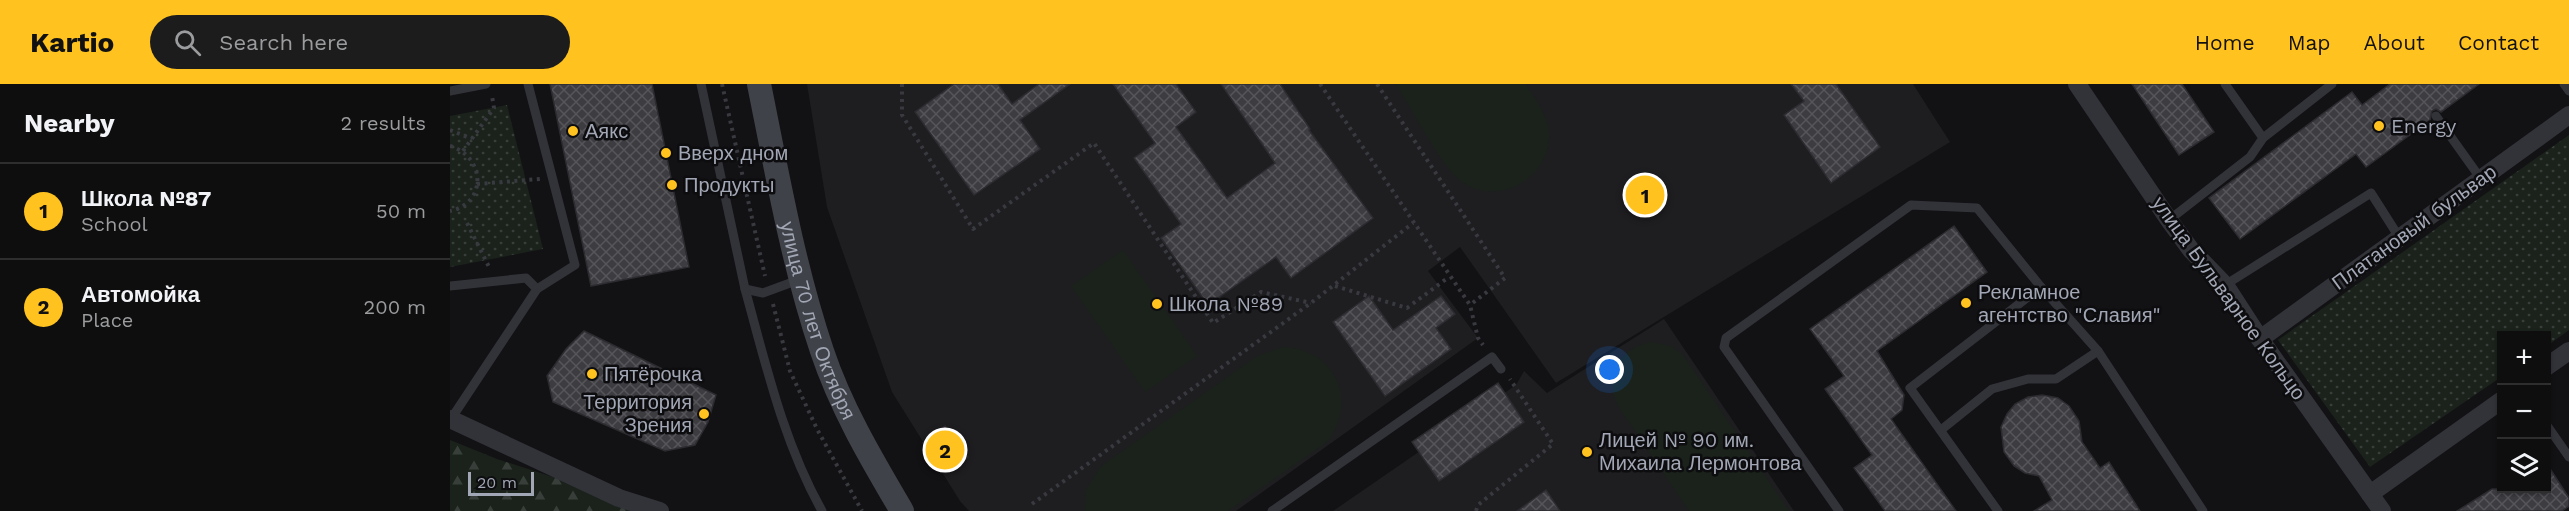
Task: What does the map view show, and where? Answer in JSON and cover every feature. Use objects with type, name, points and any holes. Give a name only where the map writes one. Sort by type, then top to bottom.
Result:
[{"type":"main road","name":"улица 70 лет Октября","points":[[759,84],[781,193],[822,352],[860,440],[902,511]]},
{"type":"street","name":"улица Бульварное Кольцо","points":[[2077,84],[2169,220],[2192,250],[2225,285],[2260,339],[2382,511]]},
{"type":"street","name":"Платановый бульвар","points":[[2260,339],[2569,115]]},
{"type":"street","points":[[2551,364],[2569,351]]},
{"type":"street","points":[[2370,494],[2497,404]]},
{"type":"street","points":[[451,419],[619,498],[660,511]]},
{"type":"lane","points":[[451,419],[537,289],[575,265],[528,84]]},
{"type":"lane","points":[[701,84],[745,289],[783,427],[807,484],[822,511]]},
{"type":"lane","points":[[2225,84],[2263,138]]},
{"type":"lane","points":[[2169,220],[2250,157],[2263,138],[2332,84]]},
{"type":"lane","points":[[2564,84],[2569,91]]},
{"type":"lane","points":[[450,91],[489,88]]},
{"type":"lane","points":[[2436,116],[2481,179]]},
{"type":"lane","points":[[2225,285],[2371,193],[2399,237]]},
{"type":"lane","points":[[1839,511],[1724,347],[1726,338],[1911,205],[1977,208],[2041,287],[2098,351],[2203,511]]},
{"type":"lane","points":[[450,285],[526,278],[537,289]]},
{"type":"lane","points":[[745,289],[763,293],[802,278]]},
{"type":"lane","points":[[1998,511],[1910,388],[2041,287]]},
{"type":"lane","points":[[1941,430],[1992,388],[2028,379],[2056,379],[2098,351]]},
{"type":"lane","points":[[1272,511],[1492,357],[1501,369]]},
{"type":"lane","points":[[2551,430],[2569,458]]},
{"type":"path","points":[[722,84],[790,371],[817,429],[862,511]]},
{"type":"path","points":[[902,84],[902,115],[973,229],[1094,143],[1213,322],[1261,292],[1311,303]]},
{"type":"path","points":[[1320,84],[1470,305],[1478,338],[1492,357]]},
{"type":"path","points":[[1377,84],[1505,278],[1470,305]]},
{"type":"path","points":[[463,151],[494,108],[489,88]]},
{"type":"path","points":[[450,130],[472,139]]},
{"type":"path","points":[[450,146],[463,151],[472,160],[477,172],[477,184],[473,196],[464,205],[450,211]]},
{"type":"path","points":[[477,184],[526,182],[552,176]]},
{"type":"path","points":[[467,223],[495,281]]},
{"type":"path","points":[[1032,504],[1311,303],[1413,223]]},
{"type":"path","points":[[1334,285],[1407,308],[1449,277]]},
{"type":"path","points":[[1476,511],[1478,505],[1553,444],[1516,385],[1501,369]]},
{"type":"shaded area","name":"Школа №89","points":[[807,84],[1913,84],[1950,142],[1556,383],[1460,247],[1428,271],[1478,338],[1236,511],[969,511],[960,501],[892,392],[827,207]]},
{"type":"shaded area","name":"Лицей № 90 им. Михаила Лермонтова","points":[[1664,319],[1794,511],[1333,511],[1516,385],[1524,371],[1547,393]]},
{"type":"green space","points":[[1396,84],[1526,84],[1541,107],[1548,126],[1548,149],[1542,163],[1533,175],[1507,190],[1476,189],[1462,182],[1436,151]]},
{"type":"green space","points":[[507,105],[543,249],[450,267],[450,116]]},
{"type":"green space","points":[[2569,135],[2569,330],[2551,343],[2551,331],[2497,331],[2497,380],[2370,467],[2278,340]]},
{"type":"green space","points":[[1123,250],[1197,356],[1145,392],[1071,286]]},
{"type":"green space","points":[[1651,342],[1671,346],[1683,355],[1789,511],[1689,511],[1618,406],[1614,395],[1613,375],[1617,365],[1630,350]]},
{"type":"green space","points":[[1283,347],[1301,350],[1316,357],[1328,367],[1337,380],[1341,394],[1341,410],[1336,426],[1327,442],[1228,511],[1085,511],[1086,490],[1100,467],[1257,356]]},
{"type":"green space","points":[[450,440],[497,459],[581,486],[630,511],[450,511]]},
{"type":"building","points":[[550,84],[652,84],[689,267],[591,286]]},
{"type":"building","points":[[954,84],[998,84],[1012,104],[1039,84],[1070,84],[1020,120],[1040,149],[974,195],[915,112]]},
{"type":"building","points":[[1113,84],[1176,84],[1196,112],[1176,127],[1227,198],[1275,163],[1221,84],[1280,84],[1309,130],[1373,218],[1291,278],[1276,257],[1208,305],[1161,238],[1181,224],[1134,158],[1155,143]]},
{"type":"building","points":[[1791,84],[1836,84],[1880,147],[1831,183],[1784,115],[1804,101]]},
{"type":"building","points":[[2132,84],[2182,84],[2214,132],[2179,155]]},
{"type":"building","points":[[2390,84],[2479,84],[2441,112],[2436,109],[2432,111],[2430,120],[2366,167],[2356,154],[2240,239],[2209,198],[2352,92],[2362,105]]},
{"type":"building","points":[[1954,226],[1987,272],[1877,351],[1904,395],[1902,410],[1891,419],[1956,511],[1885,511],[1854,468],[1872,455],[1825,389],[1844,376],[1810,329]]},
{"type":"building","points":[[1369,296],[1393,330],[1441,296],[1455,314],[1436,328],[1451,349],[1385,396],[1333,322]]},
{"type":"building","points":[[584,331],[716,395],[708,422],[695,445],[665,451],[553,402],[547,376],[566,349]]},
{"type":"building","points":[[1498,383],[1524,422],[1439,481],[1412,442]]},
{"type":"building","points":[[2042,395],[2058,398],[2069,406],[2079,421],[2082,442],[2100,468],[2109,462],[2140,511],[2034,511],[2052,500],[2039,476],[2025,473],[2014,466],[2004,452],[2001,427],[2015,404],[2028,397]]},
{"type":"building","points":[[945,426],[968,457],[946,473],[923,443]]},
{"type":"building","points":[[2551,470],[2569,498],[2569,506],[2562,511],[2457,511],[2492,489],[2497,489],[2497,493],[2551,493]]},
{"type":"building","points":[[1546,490],[1560,511],[1517,511]]},
{"type":"place","name":"Energy","points":[[2379,126]]},
{"type":"place","name":"Аякс","points":[[573,131]]},
{"type":"place","name":"Вверх дном","points":[[666,153]]},
{"type":"place","name":"Продукты","points":[[672,185]]},
{"type":"place","name":"Школа №87","points":[[1645,195]]},
{"type":"place","name":"Рекламное агентство \"Славия\"","points":[[1966,303]]},
{"type":"place","name":"Школа №89","points":[[1157,304]]},
{"type":"place","name":"Пятёрочка","points":[[592,374]]},
{"type":"place","name":"Территория Зрения","points":[[704,414]]},
{"type":"place","name":"Автомойка","points":[[945,450]]},
{"type":"place","name":"Лицей № 90 им. Михаила Лермонтова","points":[[1587,452]]}]
